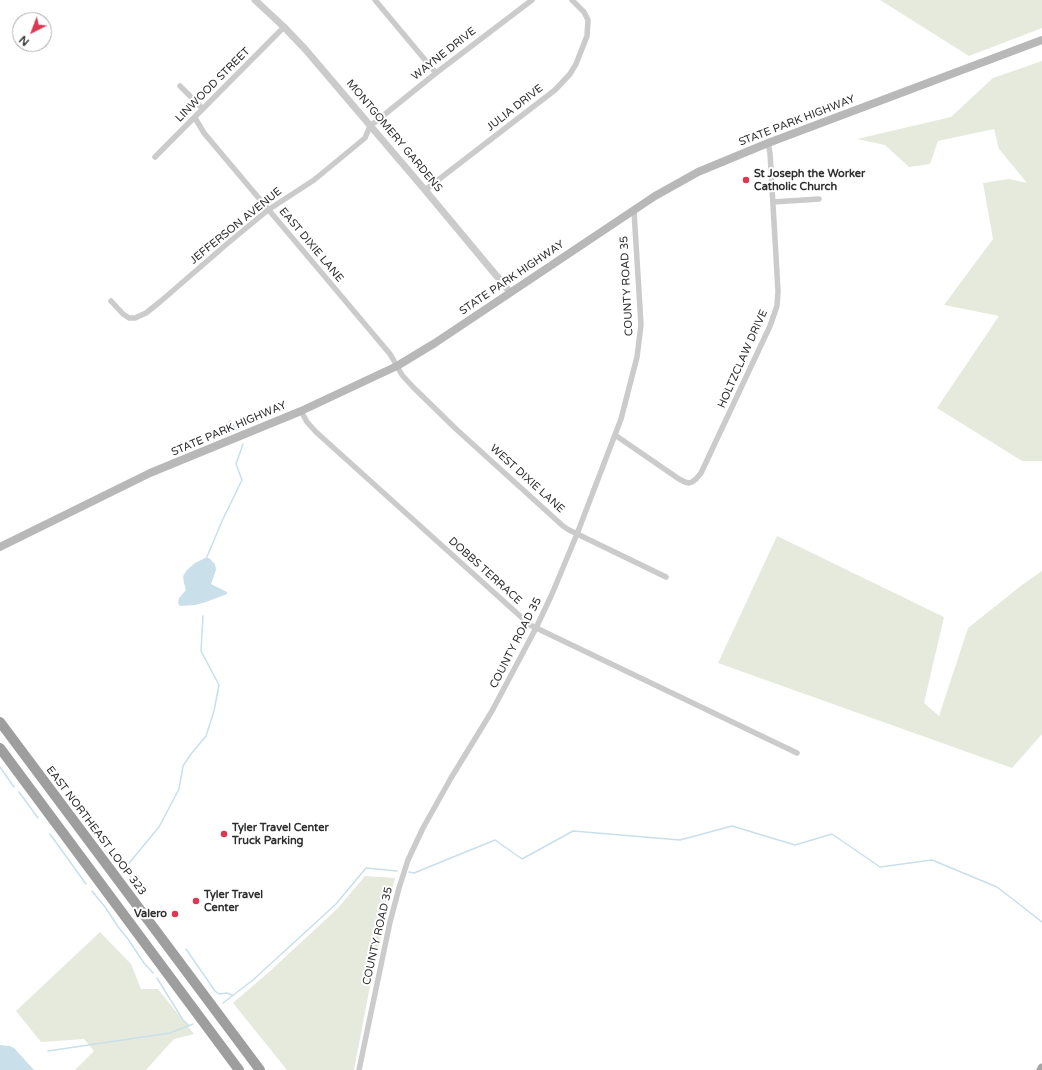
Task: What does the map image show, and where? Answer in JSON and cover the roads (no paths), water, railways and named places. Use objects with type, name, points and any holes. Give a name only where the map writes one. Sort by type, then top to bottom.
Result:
[{"type":"highway","name":"EAST NORTHEAST LOOP 323","points":[[0,722],[260,1070]]},
{"type":"highway","points":[[0,748],[239,1070]]},
{"type":"highway","points":[[51,817],[63,807]]},
{"type":"highway","points":[[122,912],[135,902]]},
{"type":"main road","name":"STATE PARK HIGHWAY","points":[[0,547],[150,473],[301,411],[397,366],[435,343],[659,193],[698,172],[768,143],[1042,40]]},
{"type":"street","name":"MONTGOMERY GARDENS","points":[[255,0],[305,49],[510,292]]},
{"type":"street","points":[[374,0],[436,73]]},
{"type":"street","name":"WAYNE DRIVE","points":[[370,126],[436,73],[532,0]]},
{"type":"street","name":"JULIA DRIVE","points":[[425,190],[564,82],[576,64],[587,36],[588,20],[584,12],[572,0]]},
{"type":"street","name":"LINWOOD STREET","points":[[155,157],[284,27]]},
{"type":"street","points":[[180,86],[203,110]]},
{"type":"street","name":"EAST DIXIE LANE","points":[[195,118],[204,133],[390,354],[397,366]]},
{"type":"street","name":"JEFFERSON AVENUE","points":[[111,301],[123,314],[129,318],[141,316],[161,301],[268,210],[314,180],[365,138],[370,126]]},
{"type":"street","name":"HOLTZCLAW DRIVE","points":[[615,435],[685,482],[692,482],[701,473],[770,326],[777,306],[778,291],[770,153],[768,143]]},
{"type":"street","points":[[773,202],[819,200]]},
{"type":"street","name":"COUNTY ROAD 35","points":[[359,1070],[390,922],[408,860],[423,828],[451,778],[492,711],[536,628],[577,534],[624,408],[637,357],[641,331],[634,211]]},
{"type":"street","name":"WEST DIXIE LANE","points":[[397,366],[410,384],[456,429],[563,526],[666,577]]},
{"type":"street","name":"DOBBS TERRACE","points":[[301,411],[307,422],[316,432],[526,621],[536,628],[797,753]]},
{"type":"water","points":[[205,558],[209,558],[215,564],[216,570],[211,584],[227,592],[227,594],[195,605],[180,606],[178,603],[179,598],[186,590],[183,576],[195,563]]},
{"type":"water","points":[[0,1045],[14,1048],[34,1070],[0,1070]]},
{"type":"waterway","points":[[230,421],[237,430]]},
{"type":"waterway","points":[[206,559],[242,480],[236,464],[243,444]]},
{"type":"waterway","points":[[138,889],[125,868],[159,827],[179,789],[183,766],[206,736],[214,711],[219,685],[201,651],[203,616]]},
{"type":"waterway","points":[[0,767],[14,787]]},
{"type":"waterway","points":[[19,792],[38,818]]},
{"type":"waterway","points":[[409,872],[414,873],[495,840],[522,859],[573,831],[680,840],[732,826],[795,845],[832,834],[880,867],[932,860],[997,887],[1042,922]]},
{"type":"waterway","points":[[50,834],[86,884]]},
{"type":"waterway","points":[[223,1003],[253,980],[336,904],[366,868],[397,871]]},
{"type":"waterway","points":[[92,891],[144,963],[153,973]]},
{"type":"waterway","points":[[186,949],[215,991],[219,994],[227,993],[232,995]]},
{"type":"waterway","points":[[157,978],[183,1020],[189,1026]]},
{"type":"waterway","points":[[48,1051],[170,1033],[193,1024]]},
{"type":"place","name":"St Joseph the Worker Catholic Church","points":[[746,180]]},
{"type":"place","name":"Tyler Travel Center Truck Parking","points":[[224,834]]},
{"type":"place","name":"Tyler Travel Center","points":[[196,901]]},
{"type":"place","name":"Valero","points":[[175,914]]}]
